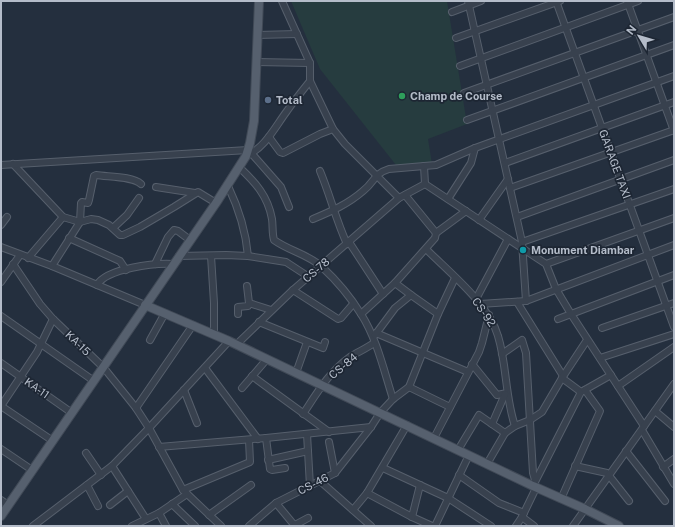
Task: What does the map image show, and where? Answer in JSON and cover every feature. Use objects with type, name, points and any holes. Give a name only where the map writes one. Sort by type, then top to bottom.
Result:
[{"type":"main road","points":[[1,516],[104,368],[249,153],[254,121],[259,1]]},
{"type":"main road","points":[[145,306],[214,334],[268,359],[619,526]]},
{"type":"street","points":[[282,1],[310,63],[310,81],[333,128],[350,149],[402,196],[435,236]]},
{"type":"street","points":[[452,12],[468,3],[481,1]]},
{"type":"street","points":[[456,38],[558,1]]},
{"type":"street","name":"GARAGE TAXI","points":[[558,1],[565,27],[674,327]]},
{"type":"street","points":[[460,66],[628,3],[638,1]]},
{"type":"street","points":[[468,3],[522,242],[526,301]]},
{"type":"street","points":[[510,188],[674,130],[628,3]]},
{"type":"street","points":[[464,93],[674,17]]},
{"type":"street","points":[[257,35],[297,34]]},
{"type":"street","points":[[467,120],[674,45]]},
{"type":"street","points":[[256,62],[310,63]]},
{"type":"street","points":[[313,219],[350,202],[366,190],[377,175],[382,171],[389,169],[436,165],[499,139],[674,76]]},
{"type":"street","points":[[1,165],[249,153],[269,136],[310,81]]},
{"type":"street","points":[[504,163],[674,102]]},
{"type":"street","points":[[269,136],[280,152],[283,153],[333,128]]},
{"type":"street","points":[[448,199],[471,163],[475,148]]},
{"type":"street","points":[[249,153],[281,187],[289,206]]},
{"type":"street","points":[[517,217],[674,160]]},
{"type":"street","points":[[12,164],[63,217],[80,222],[91,219],[98,220],[113,228],[120,235],[123,235],[168,211],[194,193]]},
{"type":"street","points":[[424,166],[425,184],[546,264],[556,289],[587,340],[612,375],[674,484]]},
{"type":"street","points":[[240,167],[254,181],[267,200],[272,218],[274,240],[321,266],[361,314],[374,338],[394,399]]},
{"type":"street","points":[[320,171],[331,197],[341,232],[383,294]]},
{"type":"street","points":[[52,266],[80,222],[81,203],[88,203],[94,176],[128,179],[141,184]]},
{"type":"street","points":[[479,220],[508,179]]},
{"type":"street","name":"CS-78","points":[[33,526],[112,466],[205,368],[402,196],[425,184]]},
{"type":"street","points":[[228,186],[245,235],[248,256]]},
{"type":"street","points":[[156,187],[194,193],[200,192],[216,203]]},
{"type":"street","points":[[522,242],[674,189]]},
{"type":"street","points":[[113,228],[127,215],[139,198]]},
{"type":"street","points":[[361,314],[394,283],[426,249],[435,236],[466,211]]},
{"type":"street","points":[[1,225],[7,217]]},
{"type":"street","points":[[28,258],[63,217]]},
{"type":"street","points":[[546,264],[674,218]]},
{"type":"street","points":[[155,264],[168,237],[174,230],[178,230],[190,240]]},
{"type":"street","points":[[70,238],[120,261],[126,270]]},
{"type":"street","points":[[476,299],[508,239]]},
{"type":"street","points":[[480,304],[526,301],[674,245]]},
{"type":"street","points":[[1,247],[52,266],[145,306]]},
{"type":"street","name":"CS-92","points":[[426,249],[476,299],[489,315],[498,334],[502,354],[506,394],[515,426]]},
{"type":"street","points":[[1,282],[20,255]]},
{"type":"street","points":[[179,256],[248,256],[286,262],[309,277]]},
{"type":"street","points":[[211,256],[214,334]]},
{"type":"street","name":"KA-15","points":[[13,264],[40,304],[53,319],[104,368],[136,408],[185,492],[220,526]]},
{"type":"street","points":[[97,285],[101,280],[126,270],[155,264],[173,264]]},
{"type":"street","points":[[558,319],[674,275]]},
{"type":"street","points":[[450,407],[410,387],[438,314],[455,278]]},
{"type":"street","points":[[394,283],[438,314]]},
{"type":"street","points":[[247,286],[249,303]]},
{"type":"street","points":[[294,290],[338,319],[341,318],[353,304]]},
{"type":"street","points":[[374,338],[395,308],[411,295]]},
{"type":"street","points":[[517,302],[562,377],[583,391],[600,411],[561,499]]},
{"type":"street","points":[[249,303],[271,310]]},
{"type":"street","points":[[238,314],[238,308],[248,306],[249,303]]},
{"type":"street","points":[[602,328],[674,303]]},
{"type":"street","points":[[150,340],[165,313]]},
{"type":"street","points":[[434,438],[482,343],[489,315]]},
{"type":"street","points":[[1,316],[94,382]]},
{"type":"street","points":[[53,319],[37,352],[1,406],[53,441]]},
{"type":"street","points":[[259,322],[323,348],[325,342]]},
{"type":"street","points":[[136,408],[193,325]]},
{"type":"street","points":[[600,358],[674,334]]},
{"type":"street","points":[[374,338],[424,352],[468,372]]},
{"type":"street","name":"CS-84","points":[[303,414],[332,372],[374,338]]},
{"type":"street","points":[[502,354],[522,340],[526,353],[535,485]]},
{"type":"street","points":[[487,464],[505,433],[542,412],[562,377],[587,340]]},
{"type":"street","points":[[296,373],[307,342]]},
{"type":"street","points":[[618,386],[674,348]]},
{"type":"street","points":[[242,388],[268,359]]},
{"type":"street","name":"KA-11","points":[[1,363],[72,413]]},
{"type":"street","points":[[472,364],[497,394],[506,394],[492,424]]},
{"type":"street","points":[[205,368],[258,439]]},
{"type":"street","points":[[516,526],[523,515],[535,485],[583,391],[612,375]]},
{"type":"street","points":[[252,376],[329,432]]},
{"type":"street","points":[[573,526],[674,384]]},
{"type":"street","name":"CS-46","points":[[249,526],[276,503],[335,473],[380,413],[394,399],[410,387]]},
{"type":"street","points":[[184,390],[197,423]]},
{"type":"street","points":[[655,410],[674,427]]},
{"type":"street","points":[[458,450],[479,415],[505,433]]},
{"type":"street","points":[[353,510],[367,493],[383,468],[407,425]]},
{"type":"street","points":[[159,447],[249,440],[371,427]]},
{"type":"street","points":[[307,434],[310,486]]},
{"type":"street","points":[[266,438],[268,460],[271,470],[285,468]]},
{"type":"street","points":[[132,526],[159,513],[185,492],[250,462],[249,440]]},
{"type":"street","points":[[329,442],[335,473]]},
{"type":"street","points":[[1,449],[32,470]]},
{"type":"street","points":[[268,460],[308,451]]},
{"type":"street","points":[[626,451],[665,501]]},
{"type":"street","points":[[86,452],[101,475]]},
{"type":"street","points":[[367,493],[414,518],[433,526],[469,455]]},
{"type":"street","points":[[663,467],[674,459]]},
{"type":"street","points":[[112,466],[146,519]]},
{"type":"street","points":[[576,466],[607,473],[629,501]]},
{"type":"street","points":[[383,468],[448,498],[491,526]]},
{"type":"street","points":[[459,475],[499,503],[523,515],[534,526]]},
{"type":"street","points":[[320,481],[368,525]]},
{"type":"street","points":[[209,515],[251,485]]},
{"type":"street","points":[[413,526],[420,485]]},
{"type":"street","points":[[87,486],[98,506]]},
{"type":"street","points":[[110,505],[128,491]]},
{"type":"street","points":[[1,500],[8,505]]},
{"type":"street","points":[[276,503],[295,526],[308,518]]},
{"type":"street","points":[[172,504],[195,526]]},
{"type":"street","points":[[159,513],[166,526]]},
{"type":"street","points":[[209,526],[216,521]]},
{"type":"street","points":[[255,521],[260,526]]},
{"type":"green space","name":"Champ de Course","points":[[291,1],[447,1],[467,124],[428,139],[432,164],[396,165],[320,69]]},
{"type":"place","name":"Champ de Course","points":[[402,96]]},
{"type":"place","name":"Total","points":[[268,100]]},
{"type":"place","name":"Monument Diambar","points":[[523,250]]}]
